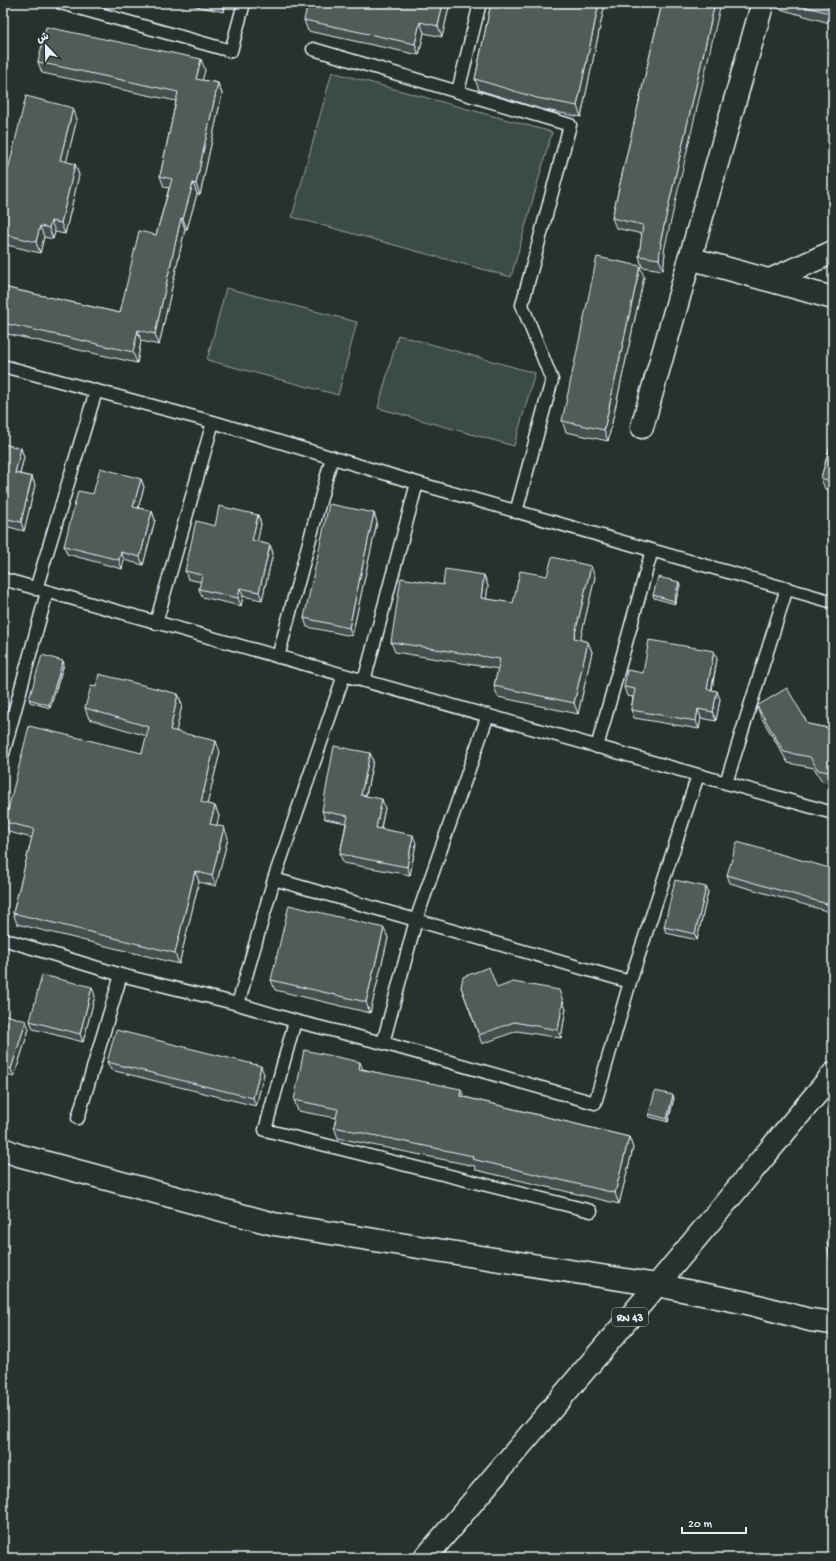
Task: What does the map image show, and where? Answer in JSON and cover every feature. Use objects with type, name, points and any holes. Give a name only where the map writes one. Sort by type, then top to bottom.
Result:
[{"type":"street","points":[[642,427],[761,9]]},
{"type":"street","points":[[770,280],[833,252]]},
{"type":"street","points":[[689,258],[833,298]]},
{"type":"street","name":"RN 43","points":[[425,1558],[657,1285],[833,1074]]},
{"type":"street","points":[[3,1149],[274,1224],[657,1285],[747,1303],[810,1320],[833,1323]]},
{"type":"lane","points":[[61,3],[231,50],[244,3]]},
{"type":"lane","points":[[458,92],[480,3]]},
{"type":"lane","points":[[313,49],[570,125],[522,305],[552,380],[516,512]]},
{"type":"lane","points":[[3,366],[213,422],[516,512],[833,602]]},
{"type":"lane","points":[[3,754],[42,590],[96,391]]},
{"type":"lane","points":[[156,622],[213,422]]},
{"type":"lane","points":[[278,657],[332,457]]},
{"type":"lane","points":[[364,681],[418,483]]},
{"type":"lane","points":[[597,747],[652,550]]},
{"type":"lane","points":[[3,579],[833,813]]},
{"type":"lane","points":[[726,783],[787,588]]},
{"type":"lane","points":[[238,1004],[274,879],[344,675]]},
{"type":"lane","points":[[383,1043],[416,920],[488,716]]},
{"type":"lane","points":[[3,939],[121,975],[238,1004],[295,1021],[383,1043],[595,1103],[630,982],[698,775]]},
{"type":"lane","points":[[274,879],[630,982]]},
{"type":"lane","points":[[78,1118],[121,975]]},
{"type":"lane","points":[[295,1021],[265,1130],[591,1210]]},
{"type":"shaded area","points":[[332,72],[552,132],[511,277],[292,217]]},
{"type":"shaded area","points":[[226,288],[357,322],[338,395],[207,360]]},
{"type":"shaded area","points":[[398,335],[535,373],[514,446],[378,408]]},
{"type":"building","points":[[308,3],[443,3],[438,26],[420,22],[415,44],[304,20]]},
{"type":"building","points":[[491,3],[599,3],[577,106],[537,98],[475,79]]},
{"type":"building","points":[[662,3],[715,3],[660,243],[659,259],[639,256],[643,225],[612,218]]},
{"type":"building","points":[[792,3],[833,3],[833,14]]},
{"type":"building","points":[[46,27],[201,59],[196,79],[218,83],[196,184],[193,183],[183,219],[181,218],[155,334],[138,330],[133,352],[3,323],[3,287],[120,313],[139,231],[156,235],[172,179],[160,176],[178,92],[38,62]]},
{"type":"building","points":[[26,96],[73,108],[60,160],[75,164],[61,223],[51,221],[49,228],[40,226],[36,242],[3,234],[3,191]]},
{"type":"building","points":[[597,257],[640,266],[604,430],[562,421]]},
{"type":"building","points":[[833,435],[833,482],[821,478]]},
{"type":"building","points":[[3,444],[21,448],[15,473],[32,477],[21,522],[3,518]]},
{"type":"building","points":[[100,468],[141,479],[133,507],[152,511],[140,557],[121,552],[119,560],[64,546],[78,491],[93,494]]},
{"type":"building","points":[[329,504],[374,513],[349,628],[304,618]]},
{"type":"building","points":[[219,506],[258,515],[252,540],[270,545],[259,592],[240,588],[238,598],[199,589],[202,575],[185,571],[196,521],[215,526]]},
{"type":"building","points":[[552,557],[591,566],[574,638],[588,642],[574,703],[494,686],[500,659],[391,642],[401,578],[443,585],[445,569],[484,575],[481,598],[513,603],[520,571],[547,576]]},
{"type":"building","points":[[658,577],[679,582],[674,601],[653,595]]},
{"type":"building","points":[[649,640],[714,651],[707,689],[717,691],[713,712],[698,709],[696,721],[631,710],[635,689],[624,687],[627,670],[643,673]]},
{"type":"building","points":[[42,655],[63,661],[49,705],[29,699]]},
{"type":"building","points":[[99,674],[178,694],[170,730],[216,741],[201,802],[215,806],[210,824],[224,827],[212,876],[195,871],[175,953],[13,913],[34,829],[5,822],[29,726],[142,753],[149,727],[85,708],[91,686],[96,687]]},
{"type":"building","points":[[787,688],[808,724],[833,729],[833,773],[818,770],[810,757],[784,752],[757,706]]},
{"type":"building","points":[[334,746],[370,753],[361,795],[382,799],[376,828],[413,835],[407,867],[340,854],[348,816],[322,811]]},
{"type":"building","points":[[737,842],[833,869],[833,884],[827,904],[727,875]]},
{"type":"building","points":[[675,880],[706,887],[695,934],[664,927]]},
{"type":"building","points":[[289,905],[384,928],[366,1002],[271,980]]},
{"type":"building","points":[[489,967],[497,988],[513,982],[559,990],[563,1001],[558,1030],[514,1022],[479,1035],[461,987],[463,977]]},
{"type":"building","points":[[42,975],[92,987],[80,1034],[30,1021]]},
{"type":"building","points":[[3,1014],[26,1021],[11,1069],[3,1066]]},
{"type":"building","points":[[116,1030],[261,1066],[253,1098],[107,1062]]},
{"type":"building","points":[[304,1050],[360,1062],[359,1069],[461,1089],[460,1096],[629,1137],[615,1193],[472,1159],[473,1156],[334,1127],[338,1109],[294,1100]]},
{"type":"building","points":[[655,1091],[673,1095],[667,1119],[649,1114]]},
{"type":"building","points":[[833,1242],[833,1281],[827,1243]]}]
